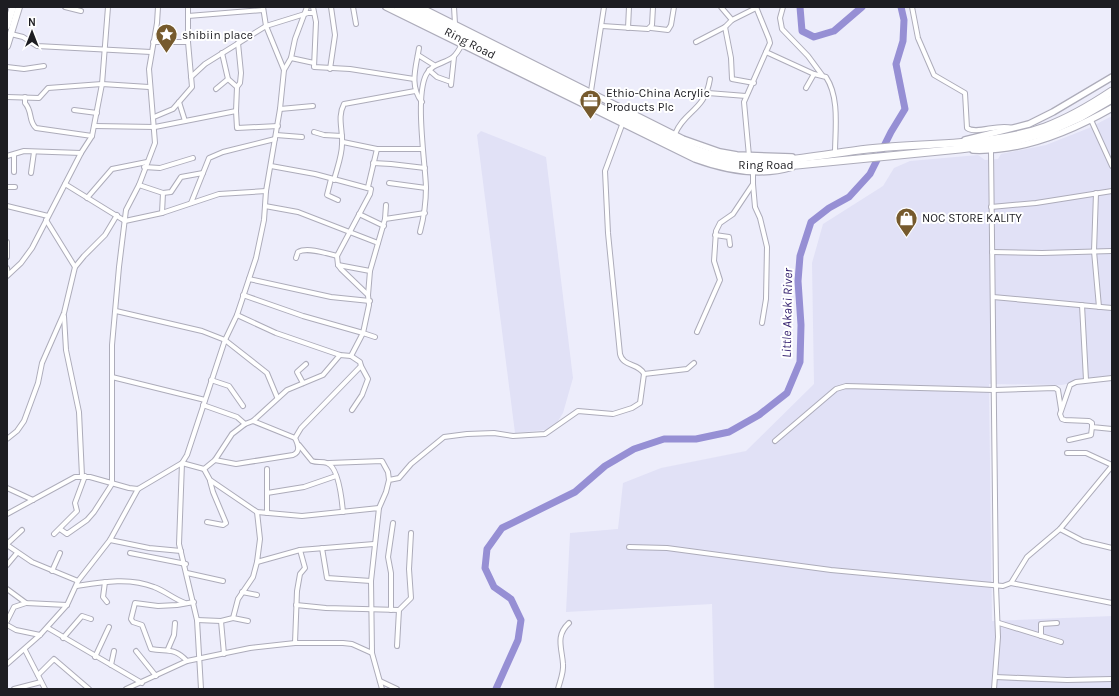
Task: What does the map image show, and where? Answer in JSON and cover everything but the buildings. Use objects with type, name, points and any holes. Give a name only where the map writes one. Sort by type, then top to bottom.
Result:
[{"type":"highway","name":"Ring Road","points":[[398,7],[688,151],[736,166],[796,161],[898,156],[1005,137],[1045,127],[1079,111],[1112,91]]},
{"type":"highway","name":"Ring Road","points":[[409,7],[687,145],[730,159],[796,161],[869,149],[1007,143],[1048,132],[1081,117],[1112,99]]},
{"type":"main road","points":[[7,26],[14,7]]},
{"type":"main road","points":[[7,46],[14,7]]},
{"type":"street","points":[[65,7],[81,11]]},
{"type":"street","points":[[7,275],[21,263],[32,248],[81,153],[92,136],[102,84],[108,7]]},
{"type":"street","points":[[60,529],[67,534],[87,520],[100,505],[112,484],[112,345],[126,210],[139,185],[144,168],[154,148],[155,127],[149,87],[151,52],[157,23],[158,7]]},
{"type":"street","points":[[154,117],[168,112],[192,87],[188,42],[188,7]]},
{"type":"street","points":[[8,662],[25,650],[48,628],[67,605],[78,583],[110,540],[138,488],[182,463],[187,455],[225,340],[237,315],[261,240],[266,191],[278,126],[284,70],[291,58],[294,39],[307,7]]},
{"type":"street","points":[[313,7],[316,22],[314,63],[316,68],[366,71],[414,79]]},
{"type":"street","points":[[330,68],[335,35],[331,7]]},
{"type":"street","points":[[353,7],[356,24]]},
{"type":"street","points":[[386,7],[622,125],[694,159],[727,170],[753,172],[776,171],[796,161]]},
{"type":"street","points":[[420,7],[429,9],[455,24],[674,134],[720,152],[796,161]]},
{"type":"street","points":[[454,7],[455,24]]},
{"type":"street","points":[[591,91],[604,7]]},
{"type":"street","points":[[628,28],[629,7]]},
{"type":"street","points":[[651,28],[654,7]]},
{"type":"street","points":[[602,26],[668,30],[671,25],[674,7]]},
{"type":"street","points":[[721,7],[732,20]]},
{"type":"street","points":[[696,42],[725,27],[732,20],[756,7],[770,43],[754,83],[744,102],[744,120],[749,156]]},
{"type":"street","points":[[783,7],[780,18],[782,29],[829,81],[835,102],[834,154]]},
{"type":"street","points":[[912,7],[918,38],[934,75],[965,93],[967,128],[973,130],[1003,126],[1014,129]]},
{"type":"street","points":[[188,16],[263,8],[266,26],[284,70]]},
{"type":"street","points":[[191,76],[238,43],[266,26],[304,14],[314,13]]},
{"type":"street","points":[[725,27],[731,58],[732,79],[754,83]]},
{"type":"street","points":[[10,34],[23,37],[36,46],[105,48],[151,52]]},
{"type":"street","points":[[153,42],[188,42]]},
{"type":"street","points":[[238,43],[241,73],[240,83],[237,87],[237,128],[278,126]]},
{"type":"street","points":[[429,70],[437,77],[451,83],[454,57],[462,44]]},
{"type":"street","points":[[419,48],[414,79],[415,91],[422,102]]},
{"type":"street","points":[[766,52],[814,74],[822,75]]},
{"type":"street","points":[[222,54],[228,79],[237,87]]},
{"type":"street","points":[[418,55],[434,66]]},
{"type":"street","points":[[420,232],[425,212],[426,188],[422,149],[423,82],[429,70],[434,66],[454,57]]},
{"type":"street","points":[[291,58],[314,63]]},
{"type":"street","points":[[7,67],[24,69],[44,66]]},
{"type":"street","points":[[806,88],[814,74]]},
{"type":"street","points":[[959,146],[1029,124],[1053,112],[1112,77]]},
{"type":"street","points":[[216,89],[228,79]]},
{"type":"street","points":[[674,134],[677,128],[703,101],[708,93],[710,79]]},
{"type":"street","points":[[7,97],[41,97],[46,89],[50,88],[102,84],[149,87]]},
{"type":"street","points":[[338,200],[327,195],[333,180],[343,142],[340,122],[344,104],[415,91]]},
{"type":"street","points":[[708,93],[746,96]]},
{"type":"street","points":[[25,96],[25,103],[30,108],[31,122],[36,128],[92,136]]},
{"type":"street","points":[[179,102],[185,120]]},
{"type":"street","points":[[280,110],[312,106]]},
{"type":"street","points":[[959,146],[991,151],[1035,142],[1091,120],[1112,108]]},
{"type":"street","points":[[74,110],[97,113]]},
{"type":"street","points":[[95,126],[155,127],[236,111]]},
{"type":"street","points":[[1091,120],[1112,166]]},
{"type":"street","points":[[389,480],[398,478],[411,464],[444,437],[494,433],[513,436],[545,434],[578,411],[613,414],[632,408],[640,403],[644,374],[642,370],[623,361],[620,354],[608,232],[605,171],[622,125]]},
{"type":"street","points":[[314,132],[324,135],[342,136]]},
{"type":"street","points":[[191,203],[209,158],[214,155],[276,137],[302,138]]},
{"type":"street","points":[[343,142],[377,149],[422,149]]},
{"type":"street","points":[[368,295],[338,265],[337,256],[370,194],[371,189],[368,187],[372,164],[377,149]]},
{"type":"street","points":[[7,156],[24,151],[81,153]]},
{"type":"street","points":[[991,151],[996,586],[999,623],[994,689]]},
{"type":"street","points":[[31,173],[34,152]]},
{"type":"street","points":[[14,155],[14,172]]},
{"type":"street","points":[[144,168],[160,168],[193,158]]},
{"type":"street","points":[[87,198],[112,169],[147,162]]},
{"type":"street","points":[[372,164],[391,164],[424,168]]},
{"type":"street","points":[[271,166],[315,174],[333,180],[368,187]]},
{"type":"street","points":[[139,185],[163,193],[171,192],[181,177],[203,172]]},
{"type":"street","points":[[753,172],[755,207],[760,218],[767,247],[766,299],[762,323]]},
{"type":"street","points":[[389,183],[426,188]]},
{"type":"street","points":[[65,184],[125,220],[162,213],[219,194],[266,191]]},
{"type":"street","points":[[697,332],[720,280],[714,261],[715,235],[720,223],[733,214],[753,184]]},
{"type":"street","points":[[7,187],[15,188]]},
{"type":"street","points":[[991,207],[1036,203],[1112,191]]},
{"type":"street","points":[[162,213],[163,193]]},
{"type":"street","points":[[1096,193],[1094,251],[1099,307]]},
{"type":"street","points":[[351,356],[363,333],[370,301],[368,295],[370,271],[384,226],[386,205]]},
{"type":"street","points":[[7,206],[47,218],[75,267]]},
{"type":"street","points":[[265,206],[298,212],[378,243]]},
{"type":"street","points":[[385,219],[425,212]]},
{"type":"street","points":[[359,214],[384,226]]},
{"type":"street","points":[[7,439],[12,436],[24,421],[38,383],[42,363],[64,313],[75,267],[105,235],[117,215]]},
{"type":"street","points":[[715,235],[729,237],[730,245]]},
{"type":"street","points":[[7,242],[7,257]]},
{"type":"street","points":[[296,258],[298,252],[301,251],[322,252],[337,256]]},
{"type":"street","points":[[992,252],[1042,253],[1112,251]]},
{"type":"street","points":[[338,265],[370,271]]},
{"type":"street","points":[[7,268],[7,275]]},
{"type":"street","points":[[249,279],[331,297],[370,301]]},
{"type":"street","points":[[243,296],[303,316],[375,337]]},
{"type":"street","points":[[992,297],[1112,308]]},
{"type":"street","points":[[1082,305],[1086,380]]},
{"type":"street","points":[[116,312],[202,331],[225,340],[267,373],[277,397]]},
{"type":"street","points":[[54,534],[77,511],[75,503],[84,476],[79,412],[67,357],[64,313]]},
{"type":"street","points":[[237,315],[276,333],[340,355],[351,356],[360,362],[368,379],[362,395],[352,410]]},
{"type":"street","points":[[204,470],[215,460],[227,440],[245,424],[253,421],[277,397],[287,390],[324,375],[340,355]]},
{"type":"street","points":[[644,374],[687,369],[694,363]]},
{"type":"street","points":[[303,383],[297,372],[306,364]]},
{"type":"street","points":[[295,438],[300,428],[361,366]]},
{"type":"street","points":[[112,376],[204,402],[237,417],[245,424]]},
{"type":"street","points":[[1061,409],[1070,385],[1086,380],[1112,378]]},
{"type":"street","points":[[211,380],[229,386],[243,406]]},
{"type":"street","points":[[775,442],[840,386],[994,390],[1055,388],[1058,390],[1062,419],[1091,422],[1091,435],[1069,440]]},
{"type":"street","points":[[253,421],[295,438],[312,462],[328,463],[382,461],[388,472],[389,480],[386,492],[379,508],[371,581],[372,653],[382,689]]},
{"type":"street","points":[[1092,427],[1112,428]]},
{"type":"street","points":[[215,460],[236,464],[293,455],[297,451],[298,444]]},
{"type":"street","points":[[1011,583],[1027,557],[1060,529],[1112,466],[1086,453],[1067,453]]},
{"type":"street","points":[[182,463],[204,470],[210,480],[213,492],[226,523],[223,525],[207,522]]},
{"type":"street","points":[[182,463],[179,536],[197,620],[201,689]]},
{"type":"street","points":[[328,463],[341,488],[343,512]]},
{"type":"street","points":[[267,469],[267,513]]},
{"type":"street","points":[[7,514],[68,481],[84,476],[112,484],[138,488]]},
{"type":"street","points":[[267,493],[304,487],[336,476]]},
{"type":"street","points":[[210,480],[257,512],[302,516],[379,508]]},
{"type":"street","points":[[7,488],[34,500]]},
{"type":"street","points":[[233,618],[238,599],[253,577],[257,562],[260,539],[257,512]]},
{"type":"street","points":[[391,610],[391,573],[388,557],[393,523]]},
{"type":"street","points":[[1060,529],[1084,541],[1112,548]]},
{"type":"street","points":[[22,530],[7,545],[32,562],[78,583],[132,581],[146,584],[185,603]]},
{"type":"street","points":[[397,646],[399,610],[411,598],[409,569],[411,533]]},
{"type":"street","points":[[110,540],[149,548],[181,551]]},
{"type":"street","points":[[257,562],[300,550],[374,544]]},
{"type":"street","points":[[629,547],[667,548],[831,570],[996,586],[1003,586],[1011,583],[1112,603]]},
{"type":"street","points":[[322,548],[327,578],[371,581]]},
{"type":"street","points":[[295,643],[296,605],[300,574],[305,568],[300,550]]},
{"type":"street","points":[[7,565],[17,553]]},
{"type":"street","points":[[52,571],[60,553]]},
{"type":"street","points":[[130,554],[186,564]]},
{"type":"street","points":[[188,573],[222,581]]},
{"type":"street","points":[[106,582],[103,598],[107,602]]},
{"type":"street","points":[[7,588],[26,603]]},
{"type":"street","points":[[242,592],[257,595]]},
{"type":"street","points":[[187,661],[179,653],[168,649],[151,649],[142,625],[132,621],[134,604],[138,602],[164,606],[194,602]]},
{"type":"street","points":[[7,621],[14,607],[26,603],[67,605]]},
{"type":"street","points":[[296,605],[371,610],[399,610]]},
{"type":"street","points":[[63,638],[82,616],[91,619]]},
{"type":"street","points":[[197,620],[221,621],[233,618],[248,621]]},
{"type":"street","points":[[221,621],[224,654]]},
{"type":"street","points":[[168,649],[174,635],[175,623]]},
{"type":"street","points":[[558,689],[563,665],[560,643],[563,629],[569,623]]},
{"type":"street","points":[[999,623],[1061,642]]},
{"type":"street","points":[[1041,636],[1041,624],[1057,623]]},
{"type":"street","points":[[7,625],[16,630],[40,635]]},
{"type":"street","points":[[95,657],[109,627]]},
{"type":"street","points":[[48,628],[95,657],[142,683]]},
{"type":"street","points":[[126,689],[142,683],[187,661],[250,648],[295,643],[343,643],[352,644],[372,653]]},
{"type":"street","points":[[25,650],[45,689]]},
{"type":"street","points":[[111,666],[114,651]]},
{"type":"street","points":[[136,651],[156,676]]},
{"type":"street","points":[[38,675],[54,659],[89,689]]},
{"type":"street","points":[[995,677],[1067,680],[1112,679]]},
{"type":"street","points":[[379,681],[397,689]]},
{"type":"street","points":[[14,689],[41,682]]},
{"type":"shaded area","points":[[1112,116],[1112,376],[1092,378],[1062,385],[989,384],[992,621],[1112,616],[1112,689],[714,689],[712,604],[566,612],[570,533],[618,529],[623,483],[661,468],[746,451],[814,384],[812,263],[823,224],[883,186],[894,168],[910,161],[978,155],[985,160],[998,159],[1001,154],[1046,145],[1089,128]]},
{"type":"shaded area","points":[[481,131],[546,157],[573,378],[563,413],[553,429],[515,433],[477,135]]},
{"type":"waterway","name":"Little Akaki River","points":[[800,7],[802,31],[814,37],[834,31],[862,7]]},
{"type":"waterway","name":"Little Akaki River","points":[[496,689],[518,640],[521,620],[511,599],[494,587],[485,568],[487,549],[502,528],[575,492],[605,466],[634,449],[664,439],[696,439],[729,432],[759,415],[787,393],[800,362],[801,325],[798,281],[800,256],[811,222],[829,208],[849,197],[870,174],[891,132],[905,109],[896,64],[903,41],[904,20],[901,7]]},
{"type":"place","name":"shibiin place","points":[[167,54]]},
{"type":"place","name":"Ethio-China Acrylic Products Plc","points":[[590,120]]},
{"type":"place","name":"NOC STORE KALITY","points":[[906,238]]}]
